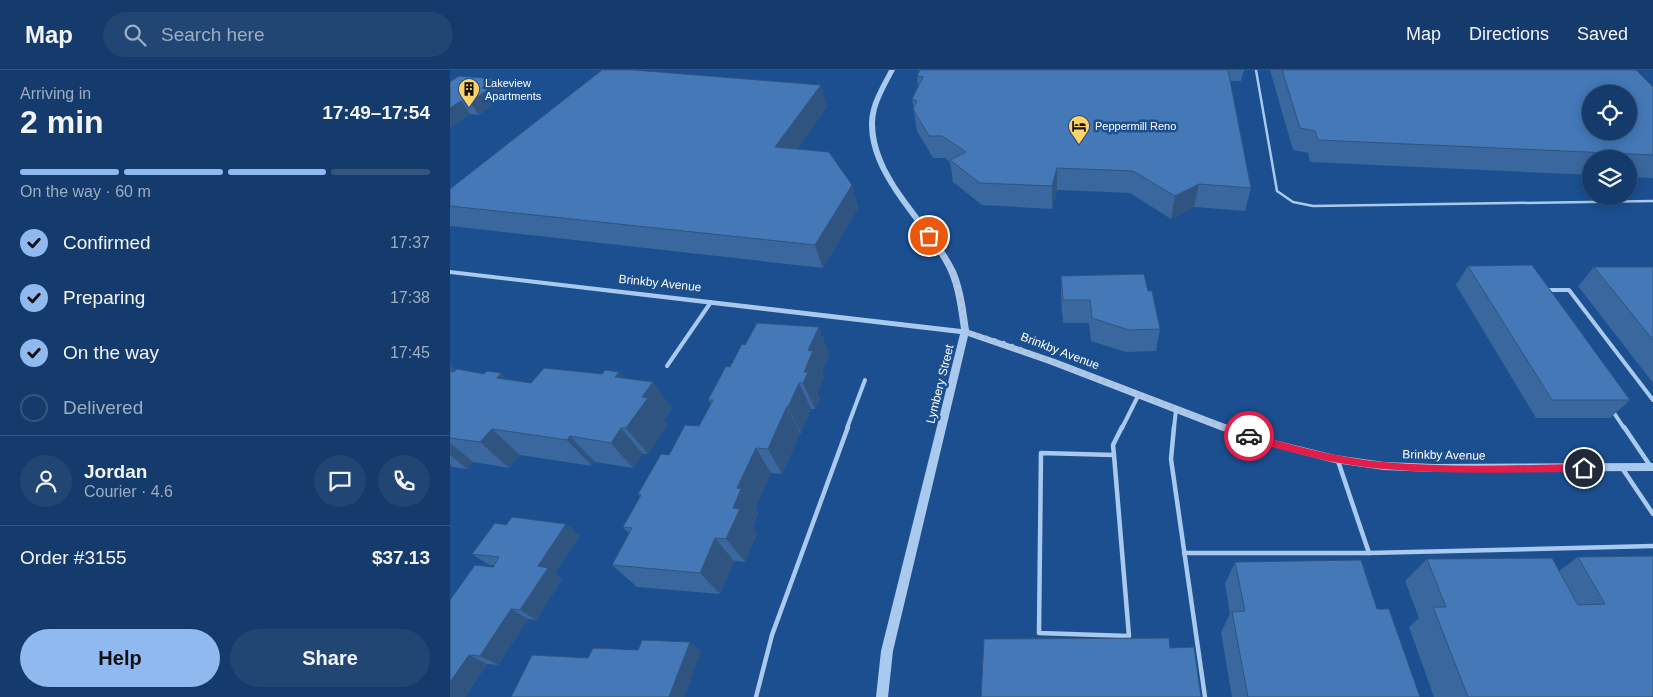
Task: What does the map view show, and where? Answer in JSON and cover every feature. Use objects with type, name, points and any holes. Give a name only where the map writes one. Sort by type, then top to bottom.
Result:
[{"type":"street","name":"Lymbery Street","points":[[882,697],[887,652],[966,332],[960,292],[948,263],[888,175],[879,159],[873,141],[872,122],[875,105],[892,70]]},
{"type":"street","name":"Brinkby Avenue","points":[[450,272],[966,332],[1009,345],[1247,436],[1312,454],[1338,459],[1381,465],[1449,469],[1652,467]]},
{"type":"lane","points":[[1256,70],[1277,191],[1293,202],[1313,206],[1653,201]]},
{"type":"lane","points":[[1540,290],[1568,290],[1653,400]]},
{"type":"lane","points":[[667,366],[712,301]]},
{"type":"lane","points":[[756,697],[772,635],[866,380]]},
{"type":"lane","points":[[1114,455],[1041,453],[1039,634],[1129,636],[1114,455],[1113,445],[1139,394]]},
{"type":"lane","points":[[1611,408],[1652,467]]},
{"type":"lane","points":[[1176,409],[1170,459],[1205,697]]},
{"type":"lane","points":[[1338,459],[1369,553]]},
{"type":"lane","points":[[1622,468],[1653,514]]},
{"type":"lane","points":[[1184,553],[1369,553],[1653,546]]},
{"type":"building","points":[[602,70],[634,70],[821,85],[775,147],[829,152],[852,185],[815,245],[450,206],[450,189]]},
{"type":"building","name":"Peppermill Reno","points":[[920,70],[1228,70],[1251,188],[1199,184],[1175,196],[1133,171],[1057,168],[1052,186],[980,183],[950,160],[966,152],[942,136],[929,136],[913,109],[917,101],[912,99],[923,77],[917,76]]},
{"type":"building","points":[[1282,70],[1636,70],[1653,87],[1653,155],[1637,154],[1637,150],[1582,150],[1582,152],[1318,140],[1315,131],[1300,128]]},
{"type":"building","points":[[459,76],[495,79],[482,88],[489,89],[470,102],[461,101],[450,108],[450,82]]},
{"type":"building","points":[[1532,265],[1630,400],[1552,400],[1468,266]]},
{"type":"building","points":[[1594,267],[1653,267],[1653,340]]},
{"type":"building","points":[[1144,274],[1148,291],[1152,291],[1160,329],[1129,330],[1092,318],[1090,300],[1063,300],[1061,276]]},
{"type":"building","points":[[757,323],[819,327],[808,350],[813,351],[804,372],[808,372],[803,383],[799,383],[768,449],[756,448],[737,488],[741,489],[733,508],[740,509],[726,539],[715,538],[700,573],[612,565],[632,528],[623,527],[641,495],[638,494],[661,454],[669,455],[685,425],[699,426],[713,400],[708,400],[726,366],[730,367],[742,344],[745,345]]},
{"type":"building","points":[[544,368],[602,374],[605,370],[619,372],[615,377],[653,382],[642,397],[648,398],[626,428],[621,428],[611,443],[570,436],[567,440],[492,429],[480,442],[450,438],[450,371],[454,372],[457,369],[484,374],[487,371],[501,373],[497,378],[531,383]]},
{"type":"building","points":[[512,517],[566,524],[538,566],[548,568],[520,610],[511,609],[480,656],[469,655],[450,682],[450,600],[475,565],[493,567],[499,557],[472,554],[495,523],[506,525]]},
{"type":"building","points":[[1653,556],[1653,697],[1468,697],[1433,607],[1446,607],[1427,559],[1552,558],[1578,605],[1605,604],[1578,557]]},
{"type":"building","points":[[1361,560],[1377,609],[1389,609],[1420,697],[1248,697],[1232,612],[1245,611],[1235,562]]},
{"type":"building","points":[[1169,638],[1170,648],[1194,647],[1201,697],[981,697],[984,639]]},
{"type":"building","points":[[642,640],[690,642],[669,697],[511,697],[532,655],[588,658],[593,648],[638,650]]},
{"type":"way so far","points":[[929,236],[948,263],[960,292],[966,332],[1009,345],[1249,436]]},
{"type":"place","name":"Lakeview Apartments","points":[[469,108]]},
{"type":"place","name":"Peppermill Reno","points":[[1079,145]]},
{"type":"route","points":[[1249,436],[1312,454],[1381,465],[1449,469],[1584,468]]}]
